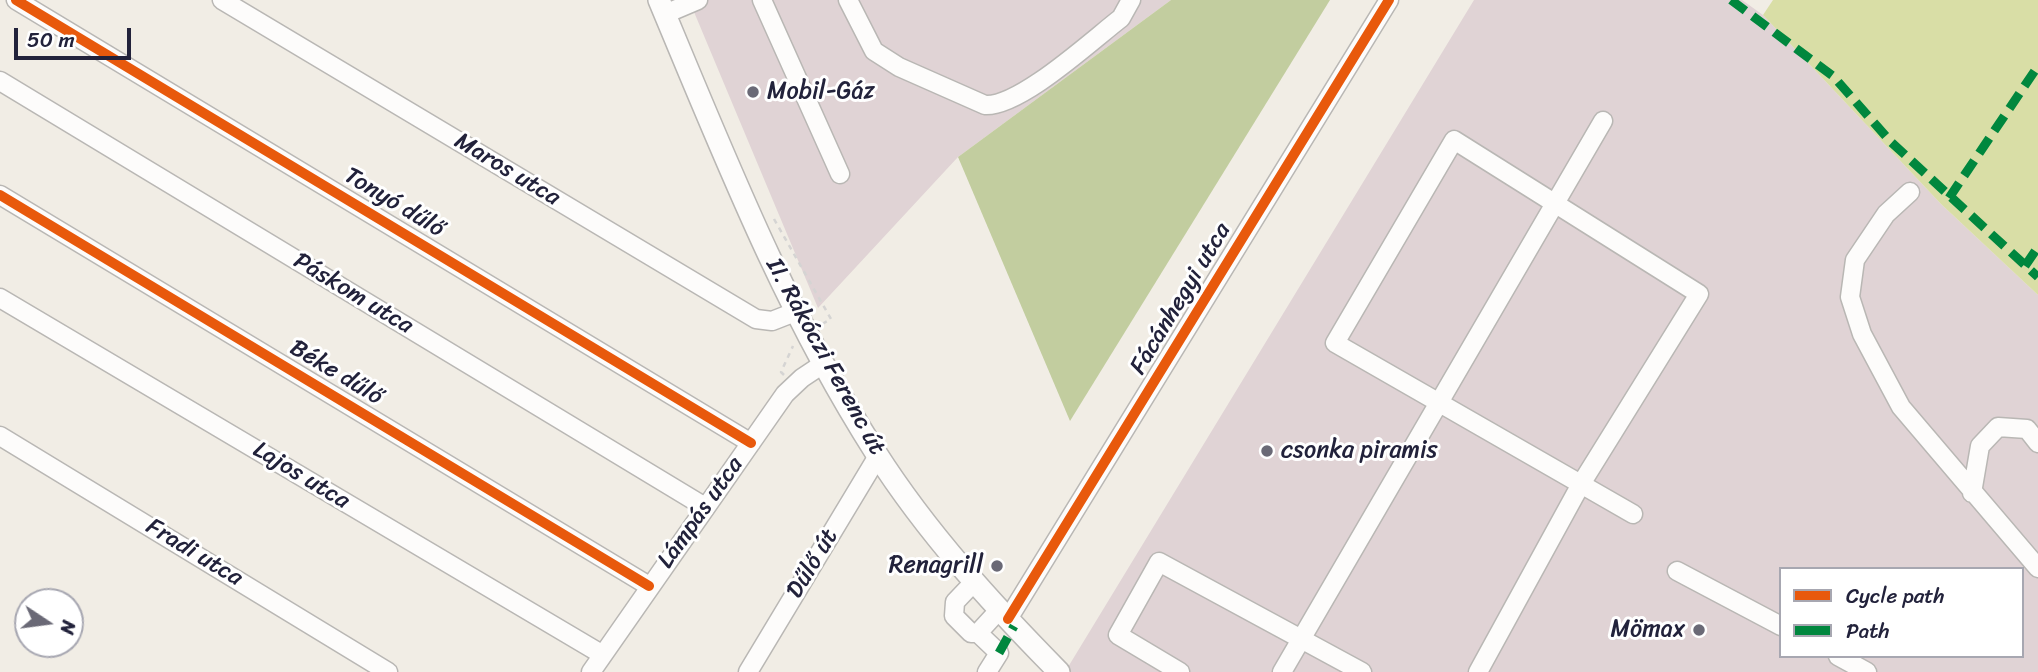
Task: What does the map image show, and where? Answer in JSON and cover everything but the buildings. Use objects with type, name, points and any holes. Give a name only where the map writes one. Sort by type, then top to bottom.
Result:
[{"type":"main road","name":"II. Rákóczi Ferenc út","points":[[662,7],[748,211],[795,312],[823,364],[878,456],[975,581],[1059,672]]},
{"type":"street","name":"Tonyó dűlő","points":[[16,0],[751,443]]},
{"type":"street","name":"Maros utca","points":[[222,0],[756,319],[772,321],[795,312]]},
{"type":"street","points":[[662,7],[698,0]]},
{"type":"street","points":[[762,0],[840,174]]},
{"type":"street","points":[[848,0],[874,51],[899,67],[985,105],[997,106],[1018,97],[1121,18],[1131,0]]},
{"type":"street","name":"Fácánhegyi utca","points":[[978,633],[1004,614],[1389,0]]},
{"type":"street","name":"Páskom utca","points":[[0,81],[705,508]]},
{"type":"street","points":[[1282,672],[1603,121]]},
{"type":"street","points":[[1478,672],[1581,484],[1699,294],[1454,140],[1335,343],[1439,402],[1581,484],[1633,514]]},
{"type":"street","points":[[1910,192],[1886,214],[1856,260],[1850,297],[1862,334],[1901,407],[2038,568]]},
{"type":"street","name":"Béke dűlő","points":[[0,195],[649,586]]},
{"type":"street","name":"Lajos utca","points":[[0,298],[603,655]]},
{"type":"street","name":"Lámpás utca","points":[[591,672],[649,586],[794,384],[823,364]]},
{"type":"street","points":[[1972,493],[1980,446],[1998,427],[2027,429],[2038,443]]},
{"type":"street","name":"Fradi utca","points":[[0,436],[388,672]]},
{"type":"street","name":"Dűlő út","points":[[748,672],[878,456]]},
{"type":"street","points":[[1180,672],[1118,635],[1159,562],[1362,672]]},
{"type":"street","points":[[1677,571],[1779,625]]},
{"type":"street","points":[[975,581],[952,609],[954,616],[971,633],[978,633],[999,653],[987,672]]},
{"type":"street","points":[[1842,658],[1867,672]]},
{"type":"shaded area","points":[[689,0],[1171,0],[958,157],[818,308]]},
{"type":"shaded area","points":[[1474,0],[1742,0],[1763,15],[1941,204],[2038,295],[2038,672],[1065,672]]},
{"type":"green space","points":[[1171,0],[1330,0],[1070,421],[958,157]]},
{"type":"green space","points":[[1773,0],[2038,0],[2038,295],[1941,204],[1763,15]]},
{"type":"marked path","points":[[1731,0],[1833,76],[1891,142],[2038,277]]},
{"type":"marked path","points":[[1949,198],[2038,66]]},
{"type":"marked path","points":[[2025,266],[2038,247]]},
{"type":"marked path","points":[[999,653],[1014,626]]},
{"type":"cycle path","points":[[16,0],[751,443]]},
{"type":"cycle path","points":[[1008,619],[1389,0]]},
{"type":"cycle path","points":[[0,195],[649,586]]},
{"type":"place","name":"Mobil-Gáz","points":[[753,92]]},
{"type":"place","name":"csonka piramis","points":[[1267,451]]},
{"type":"place","name":"Renagrill","points":[[997,566]]},
{"type":"place","name":"Mömax","points":[[1699,630]]}]
